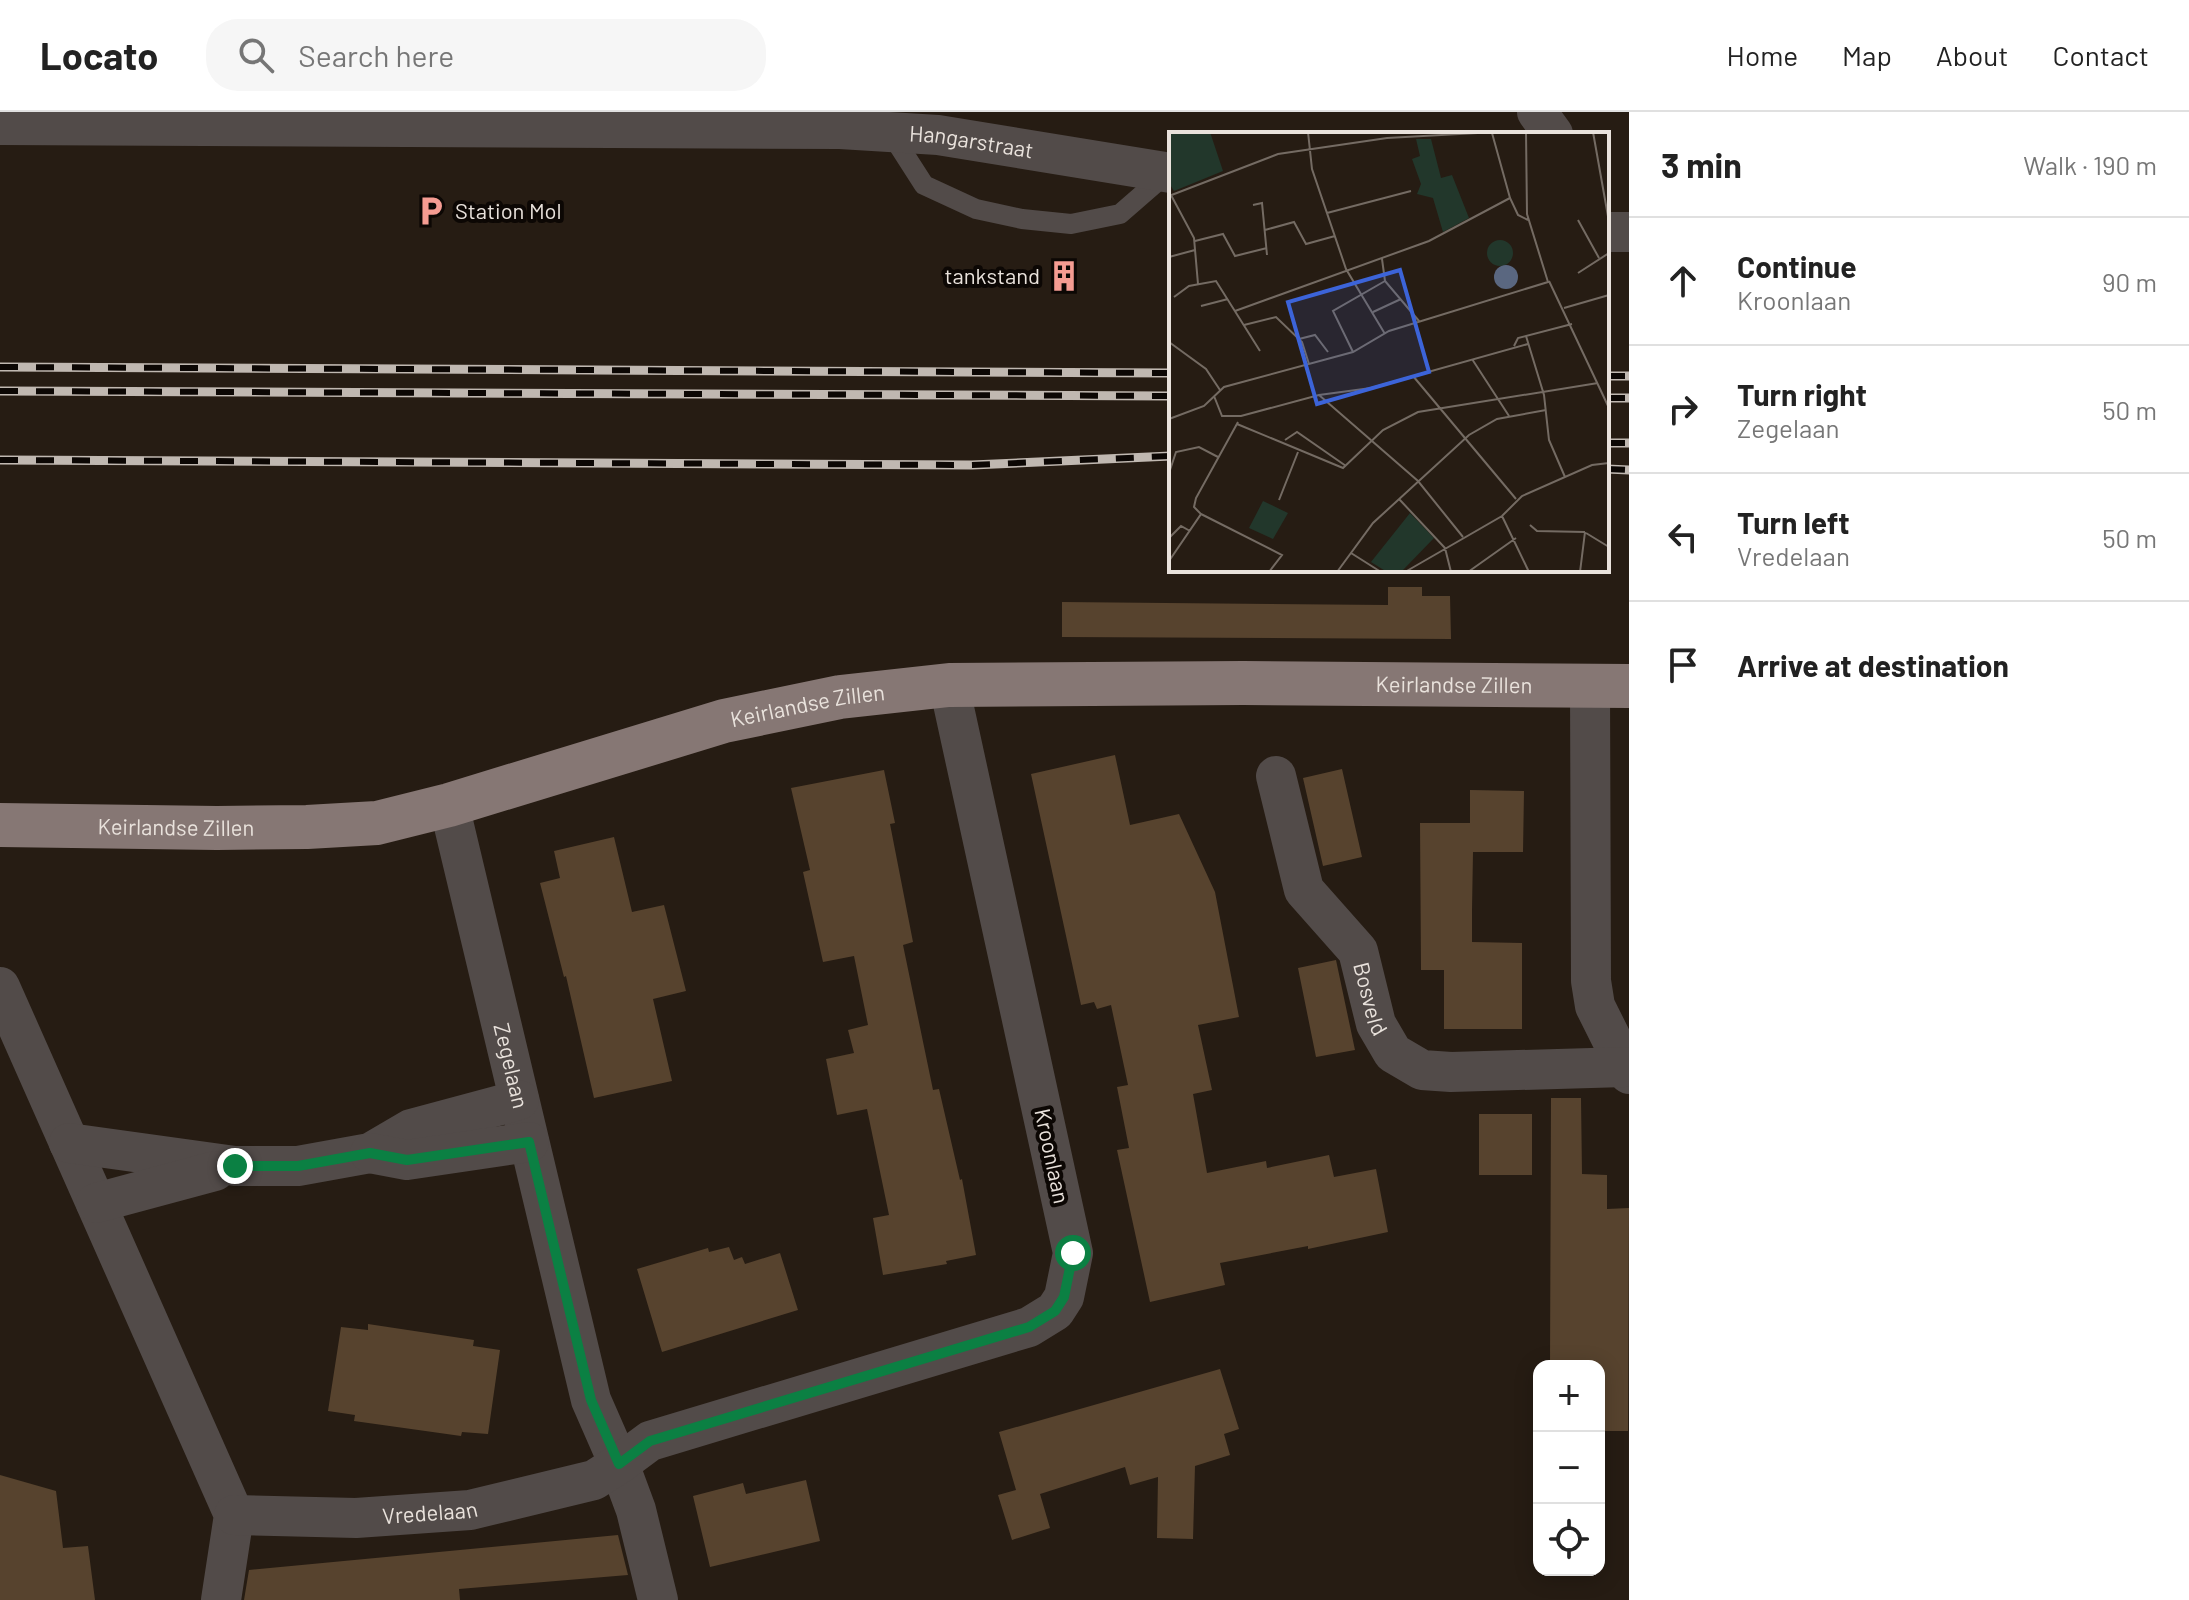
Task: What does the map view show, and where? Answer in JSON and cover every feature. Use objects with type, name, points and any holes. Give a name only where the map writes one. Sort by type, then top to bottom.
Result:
[{"type":"main road","name":"Keirlandse Zillen","points":[[0,825],[307,827],[377,823],[449,805],[724,721],[840,697],[949,685],[1243,683],[1610,686]]},
{"type":"street","points":[[1537,112],[1552,132]]},
{"type":"street","name":"Hangarstraat","points":[[0,125],[220,119],[840,129],[938,135],[1169,173]]},
{"type":"street","name":"Kroonlaan","points":[[619,1464],[650,1441],[1029,1327],[1055,1311],[1064,1297],[1073,1253],[949,685]]},
{"type":"street","name":"Bosveld","points":[[1276,776],[1304,890],[1358,951],[1376,1024],[1393,1053],[1422,1070],[1627,1070],[1595,1006],[1591,981],[1610,686]]},
{"type":"street","name":"Zegelaan","points":[[449,805],[591,1400],[636,1510],[658,1600]]},
{"type":"street","points":[[0,987],[234,1515],[221,1600]]},
{"type":"street","points":[[69,1143],[235,1166],[298,1166],[370,1153],[411,1129],[519,1100]]},
{"type":"street","points":[[370,1153],[407,1160],[529,1142]]},
{"type":"street","points":[[96,1203],[235,1166]]},
{"type":"street","name":"Vredelaan","points":[[234,1515],[356,1518],[470,1510],[594,1480],[619,1464]]},
{"type":"lane","points":[[890,132],[924,185],[976,209],[1022,219],[1071,224],[1120,214],[1169,173]]},
{"type":"building","points":[[1388,587],[1422,587],[1422,596],[1450,596],[1451,639],[1062,637],[1062,602],[1388,605]]},
{"type":"building","points":[[1115,755],[1130,825],[1179,814],[1215,892],[1239,1017],[1198,1025],[1212,1090],[1193,1094],[1207,1173],[1266,1161],[1267,1168],[1329,1155],[1334,1177],[1376,1169],[1388,1232],[1220,1263],[1225,1285],[1150,1302],[1117,1150],[1129,1148],[1117,1087],[1128,1085],[1111,1005],[1097,1009],[1094,1002],[1081,1005],[1031,774]]},
{"type":"building","points":[[1342,769],[1362,857],[1323,866],[1303,778]]},
{"type":"building","points":[[884,770],[895,823],[890,824],[913,942],[903,945],[933,1090],[939,1089],[962,1179],[976,1255],[946,1261],[947,1264],[883,1275],[873,1218],[889,1215],[867,1109],[837,1115],[826,1059],[854,1053],[848,1030],[868,1025],[854,956],[823,962],[803,872],[810,870],[791,788]]},
{"type":"building","points":[[1470,790],[1524,791],[1523,852],[1473,852],[1472,910],[1472,942],[1522,943],[1522,1029],[1444,1029],[1444,970],[1421,970],[1420,823],[1470,823]]},
{"type":"building","points":[[614,837],[632,912],[664,905],[686,991],[653,999],[672,1081],[594,1098],[566,976],[540,883],[560,878],[554,851]]},
{"type":"building","points":[[1336,960],[1355,1050],[1316,1057],[1298,968]]},
{"type":"building","points":[[1551,1098],[1581,1098],[1582,1174],[1607,1175],[1607,1209],[1629,1208],[1628,1431],[1605,1431],[1605,1360],[1550,1360]]},
{"type":"building","points":[[1479,1114],[1532,1114],[1532,1175],[1479,1175]]},
{"type":"building","points":[[729,1247],[734,1260],[742,1257],[745,1264],[780,1253],[798,1310],[662,1352],[637,1269],[708,1248],[709,1252]]},
{"type":"building","points":[[368,1324],[474,1340],[473,1346],[500,1350],[488,1434],[462,1432],[461,1436],[354,1421],[355,1415],[328,1411],[341,1327],[368,1330]]},
{"type":"building","points":[[1220,1369],[1239,1429],[1224,1434],[1230,1455],[1195,1466],[1193,1539],[1157,1538],[1158,1477],[1130,1485],[1125,1467],[1040,1494],[1050,1528],[1012,1540],[998,1495],[1016,1490],[999,1432]]},
{"type":"building","points":[[0,1475],[56,1491],[63,1548],[88,1546],[95,1600],[0,1600]]},
{"type":"building","points":[[806,1480],[820,1541],[710,1567],[693,1496],[743,1483],[746,1494]]},
{"type":"building","points":[[618,1535],[628,1575],[459,1589],[460,1600],[244,1600],[249,1570]]},
{"type":"railway","points":[[0,367],[1169,373]]},
{"type":"railway","points":[[1609,376],[1629,376]]},
{"type":"railway","points":[[0,391],[1169,396]]},
{"type":"railway","points":[[1609,398],[1629,398]]},
{"type":"railway","points":[[1609,443],[1629,443]]},
{"type":"railway","points":[[0,460],[972,465],[1169,456]]},
{"type":"railway","points":[[1609,469],[1629,470]]},
{"type":"place","name":"Station Mol","points":[[431,211]]},
{"type":"place","name":"tankstand","points":[[1064,276]]},
{"type":"route","points":[[235,1166],[298,1166],[370,1153],[407,1160],[529,1142],[591,1400],[619,1464],[650,1441],[1029,1327],[1055,1311],[1064,1297],[1073,1253]]}]
